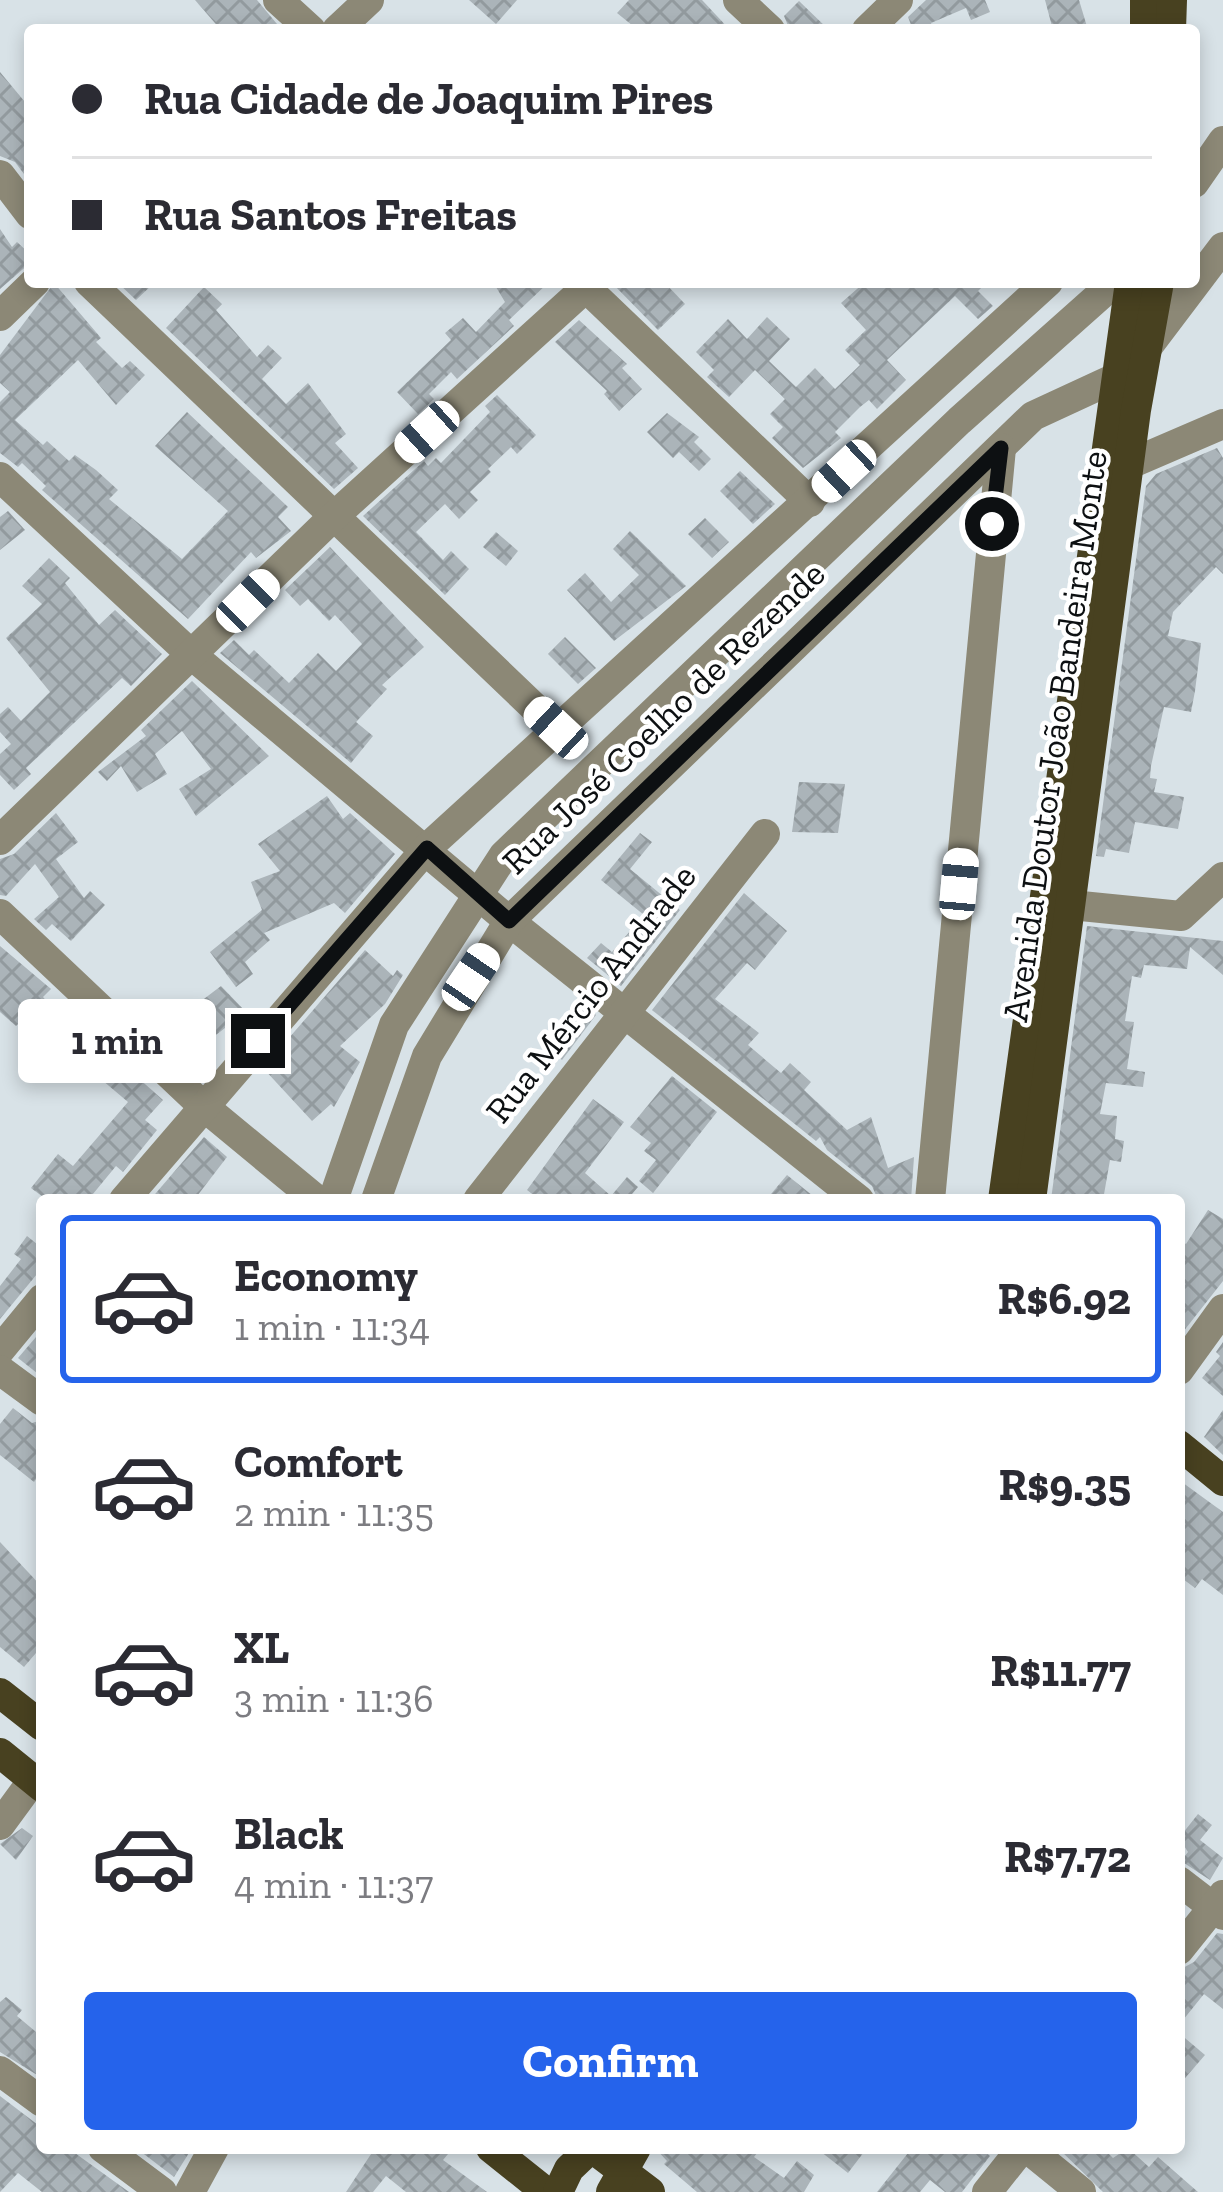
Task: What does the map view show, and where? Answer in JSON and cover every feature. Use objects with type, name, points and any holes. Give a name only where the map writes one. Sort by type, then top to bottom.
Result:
[{"type":"main road","name":"Avenida Doutor João Bandeira Monte","points":[[1004,1194],[1129,288]]},
{"type":"main road","name":"Avenida Doutor João Bandeira Monte","points":[[1032,1194],[1158,288]]},
{"type":"main road","points":[[1185,1450],[1223,1481]]},
{"type":"main road","points":[[0,1693],[36,1721]]},
{"type":"main road","points":[[0,1753],[36,1782]]},
{"type":"main road","points":[[498,2154],[546,2192]]},
{"type":"main road","points":[[558,2192],[568,2169],[584,2154]]},
{"type":"main road","points":[[623,2170],[650,2192]]},
{"type":"street","points":[[278,0],[304,24]]},
{"type":"street","points":[[343,24],[369,0]]},
{"type":"street","points":[[738,0],[764,24]]},
{"type":"street","points":[[873,24],[898,0]]},
{"type":"street","points":[[1200,174],[1223,141]]},
{"type":"street","points":[[0,175],[24,206]]},
{"type":"street","points":[[1200,277],[1223,247]]},
{"type":"street","points":[[0,316],[29,288]]},
{"type":"street","points":[[95,288],[556,728]]},
{"type":"street","points":[[0,839],[332,519],[582,288]]},
{"type":"street","points":[[590,288],[811,502]]},
{"type":"street","points":[[129,1194],[427,848],[811,502],[1040,288]]},
{"type":"street","name":"Rua José Coelho de Rezende","points":[[335,1194],[394,1025],[476,893],[530,827],[1109,288]]},
{"type":"street","points":[[1146,349],[1192,288]]},
{"type":"street","name":"Rua José Coelho de Rezende","points":[[378,1194],[427,1056],[509,921],[1001,448],[1046,408],[1113,380]]},
{"type":"street","points":[[1130,464],[1223,424]]},
{"type":"street","points":[[931,1194],[1001,448]]},
{"type":"street","points":[[0,477],[193,656],[509,921],[852,1194]]},
{"type":"street","name":"Rua Mércio Andrade","points":[[483,1194],[764,834]]},
{"type":"street","points":[[1071,905],[1181,916],[1223,877]]},
{"type":"street","points":[[0,914],[202,1105],[310,1194]]},
{"type":"street","points":[[0,1351],[36,1306]]},
{"type":"street","points":[[1185,1362],[1223,1309]]},
{"type":"street","points":[[0,1370],[36,1397]]},
{"type":"street","points":[[0,1825],[36,1786]]},
{"type":"street","points":[[1185,1885],[1220,1906],[1185,1944]]},
{"type":"street","points":[[0,2071],[36,2098]]},
{"type":"street","points":[[111,2154],[162,2192]]},
{"type":"street","points":[[190,2192],[211,2154]]},
{"type":"street","points":[[987,2192],[1019,2154]]},
{"type":"street","points":[[1032,2154],[1081,2192]]},
{"type":"building","points":[[195,0],[257,0],[277,24],[216,24]]},
{"type":"building","points":[[469,0],[517,0],[496,24]]},
{"type":"building","points":[[629,0],[702,0],[724,24],[631,24],[617,13]]},
{"type":"building","points":[[926,0],[985,0],[990,12],[971,20],[966,8],[931,24],[911,24],[908,17]]},
{"type":"building","points":[[1045,0],[1079,0],[1086,24],[1051,24]]},
{"type":"building","points":[[799,1],[823,24],[787,24],[784,16]]},
{"type":"building","points":[[0,72],[24,101],[24,174],[15,162],[0,156]]},
{"type":"building","points":[[0,229],[12,247],[17,242],[24,248],[24,268],[0,289]]},
{"type":"building","points":[[50,288],[58,288],[101,338],[96,342],[122,368],[130,361],[145,375],[116,405],[78,360],[15,420],[43,445],[47,441],[69,461],[75,455],[96,470],[118,490],[109,499],[182,559],[228,511],[155,446],[187,412],[288,507],[278,517],[291,531],[256,558],[251,552],[188,619],[42,490],[46,486],[22,463],[18,467],[0,453],[0,402],[10,392],[0,383],[0,355]]},
{"type":"building","points":[[123,288],[149,288],[136,300]]},
{"type":"building","points":[[205,288],[222,304],[216,310],[257,357],[268,345],[282,358],[262,379],[286,404],[308,383],[346,434],[335,443],[358,468],[334,489],[166,328]]},
{"type":"building","points":[[497,288],[543,288],[509,320],[514,326],[457,379],[451,372],[429,394],[434,399],[418,414],[397,392],[451,340],[445,333],[463,318],[476,332],[505,302]]},
{"type":"building","points":[[617,288],[670,288],[685,304],[658,330]]},
{"type":"building","points":[[858,288],[981,288],[978,291],[993,306],[978,319],[955,296],[887,360],[906,380],[877,409],[869,400],[860,407],[835,432],[841,438],[803,468],[772,438],[783,427],[770,414],[785,399],[755,370],[729,397],[707,377],[714,370],[696,352],[728,319],[747,339],[767,317],[790,339],[769,361],[796,387],[815,368],[835,389],[860,365],[845,350],[866,330],[841,303]]},
{"type":"building","points":[[579,320],[627,364],[622,368],[642,389],[619,411],[604,394],[607,391],[555,342]]},
{"type":"building","points":[[497,395],[536,435],[517,454],[511,447],[488,469],[491,472],[470,492],[478,500],[459,519],[445,504],[416,532],[443,560],[451,551],[469,569],[445,595],[363,516],[424,461],[428,466],[436,458],[441,463],[490,412],[485,406]]},
{"type":"building","points":[[667,413],[699,437],[694,442],[711,459],[699,471],[679,452],[673,458],[647,432]]},
{"type":"building","points":[[1217,448],[1223,458],[1223,574],[1216,567],[1173,612],[1168,636],[1201,643],[1195,691],[1191,712],[1164,707],[1151,766],[1150,778],[1157,779],[1154,792],[1184,797],[1178,829],[1135,822],[1129,853],[1106,849],[1104,857],[1096,856],[1146,486],[1156,474]]},
{"type":"building","points":[[740,471],[775,504],[753,524],[720,491]]},
{"type":"building","points":[[8,511],[25,530],[0,550],[0,517]]},
{"type":"building","points":[[705,518],[729,542],[712,558],[688,534]]},
{"type":"building","points":[[630,531],[686,586],[614,641],[567,590],[585,573],[611,602],[639,575],[613,549]]},
{"type":"building","points":[[496,532],[518,551],[506,566],[483,547]]},
{"type":"building","points":[[330,547],[424,647],[382,685],[387,689],[356,722],[373,736],[351,763],[220,653],[234,640],[249,655],[254,650],[289,683],[318,653],[336,671],[362,644],[335,615],[329,621],[308,599],[300,606],[285,590]]},
{"type":"building","points":[[49,558],[70,578],[65,583],[99,625],[115,610],[162,654],[131,686],[122,678],[26,768],[31,774],[14,790],[0,775],[0,754],[11,744],[0,732],[0,714],[8,707],[21,721],[50,692],[6,638],[42,604],[22,586]]},
{"type":"building","points":[[565,637],[596,668],[578,684],[548,654]]},
{"type":"building","points":[[192,681],[269,756],[196,816],[179,789],[211,769],[182,731],[155,754],[167,774],[137,792],[121,766],[107,781],[98,772],[146,736],[141,730]]},
{"type":"building","points":[[799,782],[845,784],[838,833],[792,832]]},
{"type":"building","points":[[327,796],[343,819],[350,813],[395,854],[345,913],[334,903],[264,933],[270,940],[245,962],[253,974],[236,987],[210,952],[262,910],[251,882],[280,871],[258,844]]},
{"type":"building","points":[[56,813],[78,842],[56,859],[84,898],[90,891],[105,905],[71,941],[52,924],[46,930],[34,919],[59,897],[35,864],[6,896],[0,895],[0,859],[14,854]]},
{"type":"building","points":[[640,833],[652,842],[630,869],[680,910],[621,986],[587,958],[601,943],[612,952],[644,915],[601,880]]},
{"type":"building","points":[[744,893],[787,931],[755,970],[747,963],[715,999],[759,1033],[748,1045],[781,1073],[790,1063],[811,1082],[804,1090],[847,1130],[871,1117],[888,1168],[914,1157],[911,1194],[875,1194],[872,1186],[827,1150],[820,1137],[816,1141],[652,1010]]},
{"type":"building","points":[[1087,926],[1223,941],[1223,975],[1190,947],[1187,969],[1144,965],[1141,978],[1132,976],[1125,1021],[1134,1022],[1127,1069],[1145,1072],[1143,1087],[1106,1083],[1100,1114],[1117,1116],[1115,1139],[1124,1141],[1121,1162],[1110,1160],[1104,1194],[1052,1194]]},
{"type":"building","points":[[0,946],[51,989],[43,997],[69,1027],[80,1016],[99,1035],[76,1057],[50,1032],[40,1041],[22,1020],[16,1026],[0,1012]]},
{"type":"building","points":[[365,950],[393,976],[397,970],[403,975],[385,1004],[340,1046],[360,1062],[334,1107],[331,1104],[312,1121],[263,1068]]},
{"type":"building","points":[[221,986],[246,1012],[204,1044],[180,1017]]},
{"type":"building","points":[[578,1001],[596,1015],[562,1060],[542,1043]]},
{"type":"building","points":[[119,1061],[163,1100],[145,1120],[157,1130],[123,1172],[116,1166],[93,1194],[39,1194],[31,1188],[58,1154],[73,1166],[128,1102],[102,1080]]},
{"type":"building","points":[[672,1076],[717,1112],[653,1193],[639,1181],[656,1160],[644,1151],[651,1143],[630,1127]]},
{"type":"building","points":[[593,1099],[624,1122],[585,1173],[609,1194],[532,1194],[527,1190]]},
{"type":"building","points":[[204,1137],[227,1157],[199,1194],[155,1194]]},
{"type":"building","points":[[787,1175],[811,1194],[771,1194]]},
{"type":"building","points":[[627,1177],[638,1187],[632,1194],[613,1194]]},
{"type":"building","points":[[1208,1210],[1223,1219],[1223,1281],[1185,1329],[1185,1243]]},
{"type":"building","points":[[27,1236],[36,1243],[36,1275],[0,1319],[0,1286],[21,1259],[14,1254]]},
{"type":"building","points":[[36,1337],[36,1372],[18,1358]]},
{"type":"building","points":[[1223,1342],[1223,1396],[1202,1378],[1220,1356],[1216,1352]]},
{"type":"building","points":[[13,1408],[36,1422],[34,1482],[0,1455],[0,1424]]},
{"type":"building","points":[[1223,1410],[1223,1455],[1204,1437]]},
{"type":"building","points":[[1185,1484],[1223,1512],[1223,1595],[1202,1579],[1195,1588],[1185,1580]]},
{"type":"building","points":[[0,1542],[36,1581],[36,1653],[24,1667],[0,1647]]},
{"type":"building","points":[[1198,1814],[1212,1825],[1200,1840],[1223,1858],[1210,1880],[1185,1864],[1185,1830]]},
{"type":"building","points":[[22,1828],[33,1836],[16,1860],[0,1844]]},
{"type":"building","points":[[1217,1933],[1223,1934],[1223,2009],[1204,1994],[1185,2018],[1185,1967]]},
{"type":"building","points":[[6,1997],[22,2010],[17,2016],[36,2032],[36,2074],[0,2052],[0,2002]]},
{"type":"building","points":[[1185,2038],[1205,2055],[1185,2078]]},
{"type":"building","points":[[0,2096],[36,2123],[36,2154],[76,2154],[129,2192],[42,2192],[18,2173],[0,2192]]},
{"type":"building","points":[[144,2154],[188,2154],[174,2177]]},
{"type":"building","points":[[371,2154],[448,2154],[443,2160],[487,2192],[406,2192],[386,2176],[373,2192],[346,2192]]},
{"type":"building","points":[[661,2154],[756,2154],[754,2157],[784,2178],[797,2161],[814,2175],[804,2192],[697,2192],[664,2164],[667,2161]]},
{"type":"building","points":[[824,2154],[862,2154],[848,2173]]},
{"type":"building","points":[[907,2154],[990,2156],[962,2192],[945,2192],[930,2180],[920,2192],[877,2192]]},
{"type":"building","points":[[1064,2154],[1109,2154],[1113,2158],[1135,2154],[1149,2167],[1158,2157],[1198,2192],[1103,2192]]},
{"type":"route","points":[[258,1041],[427,848],[509,921],[1001,448],[992,524]]}]
